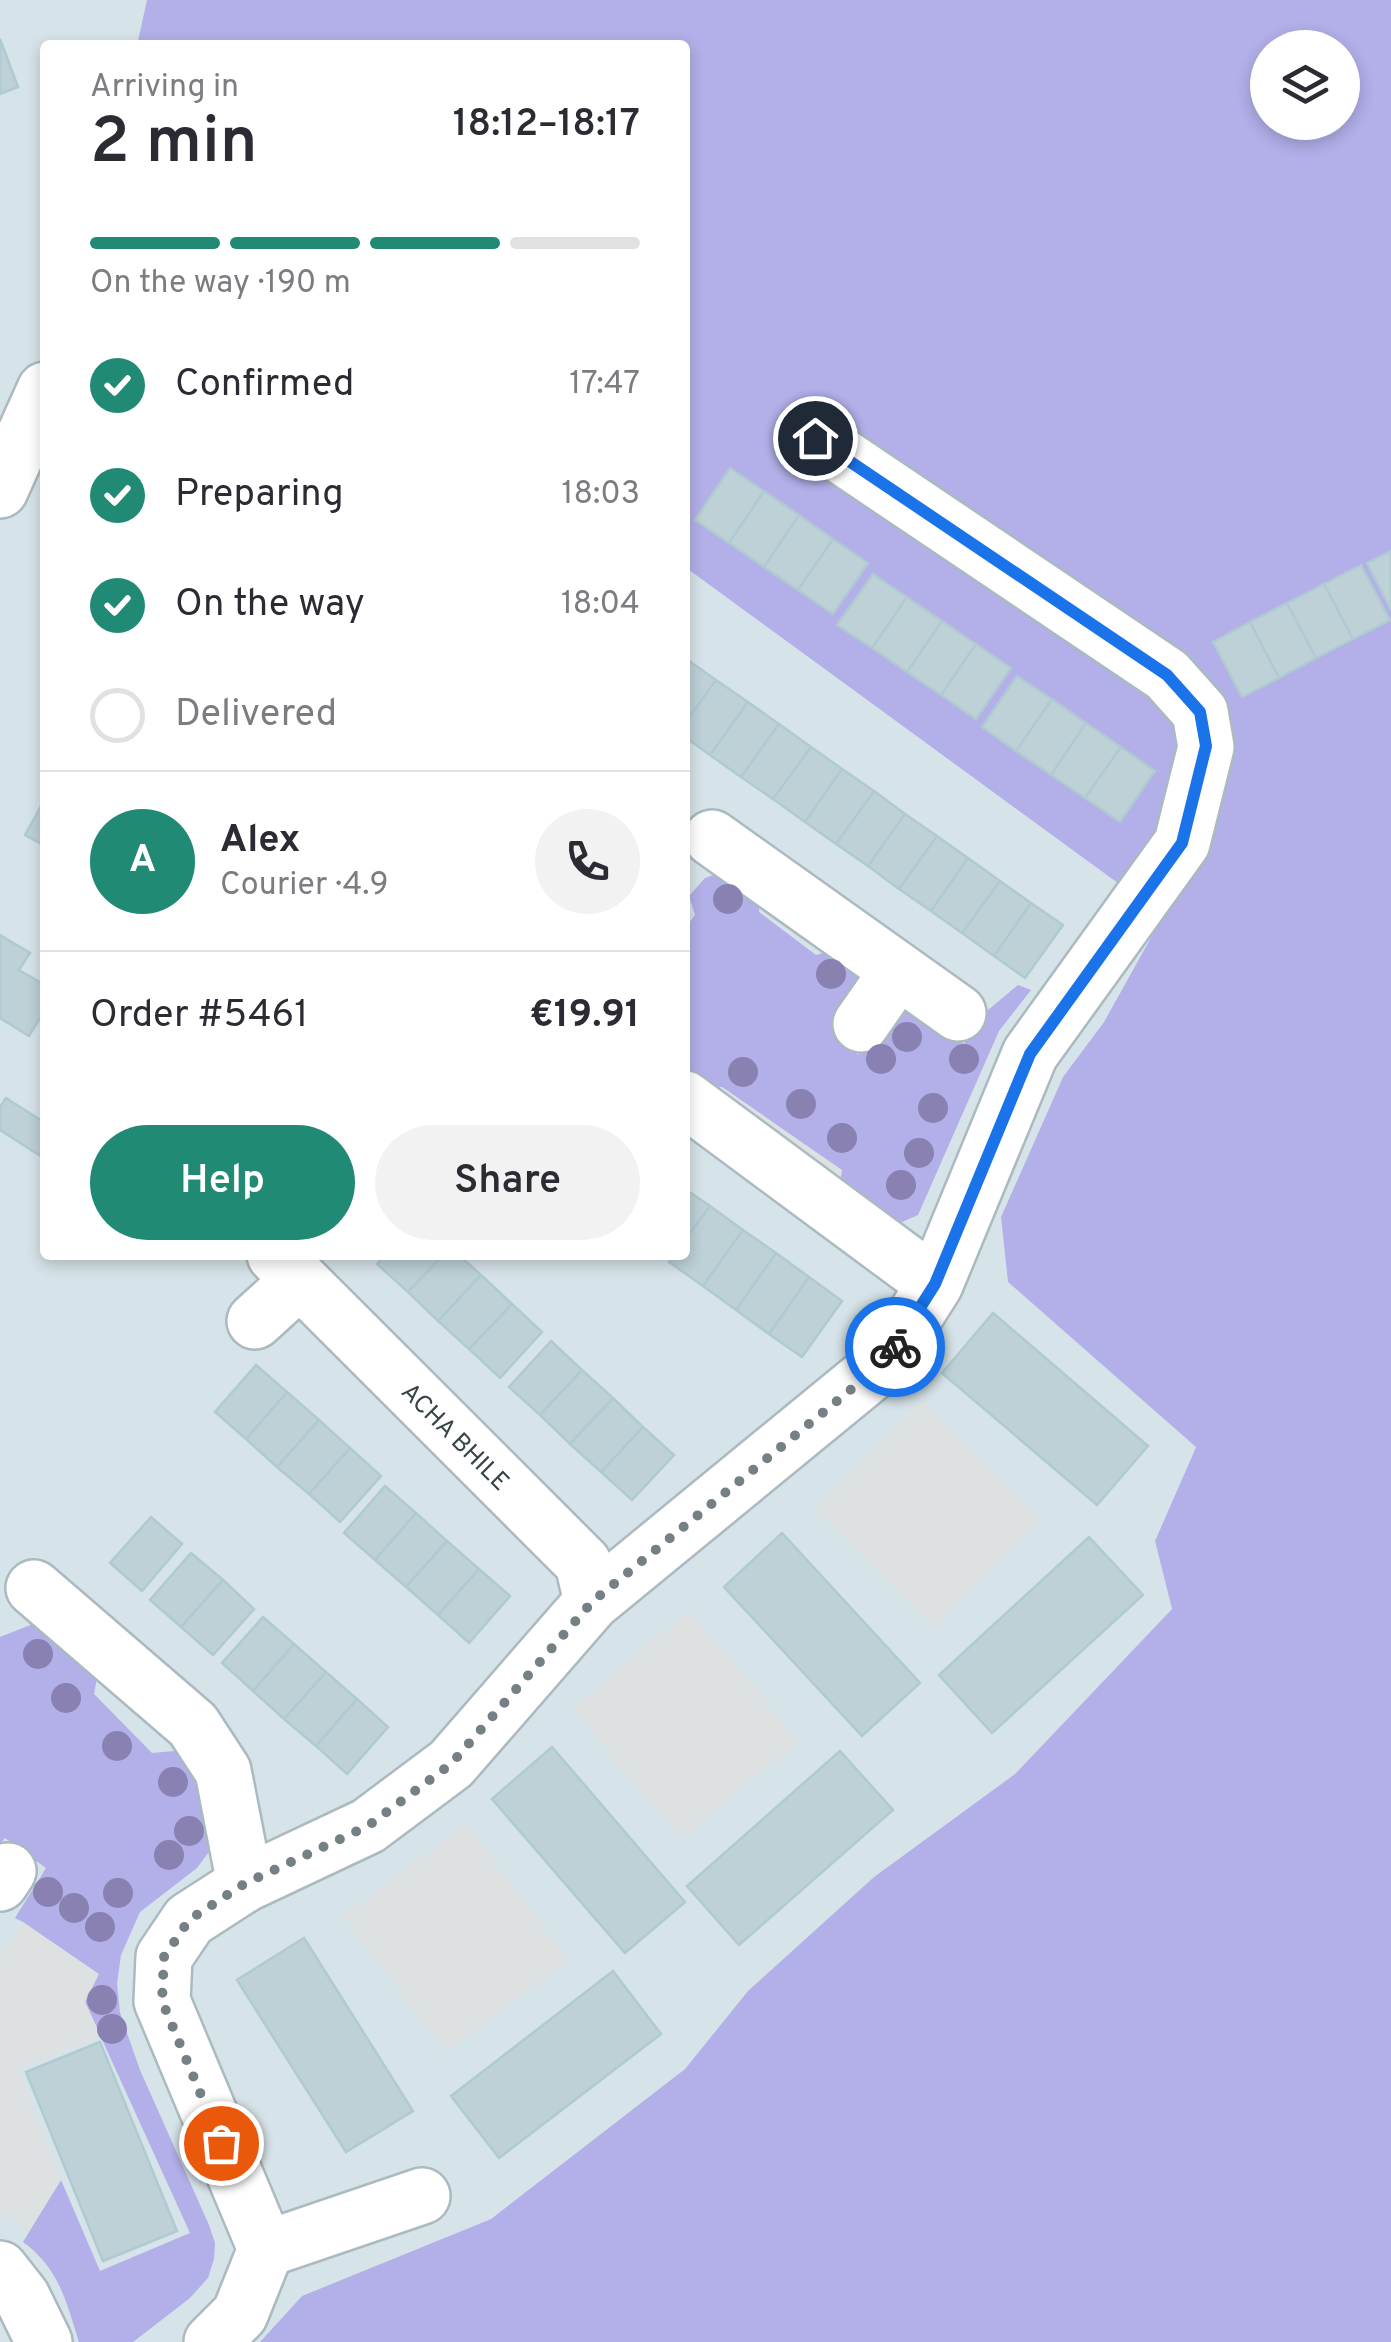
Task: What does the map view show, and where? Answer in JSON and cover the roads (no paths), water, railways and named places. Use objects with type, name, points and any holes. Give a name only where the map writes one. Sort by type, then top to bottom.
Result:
[{"type":"street","points":[[0,490],[40,401]]},
{"type":"street","points":[[212,2342],[240,2314],[266,2249],[162,2001],[164,1957],[189,1920],[244,1884],[368,1826],[451,1764],[592,1602],[887,1360],[935,1284],[1030,1054],[1182,843],[1206,746],[1200,712],[1167,675],[815,438]]},
{"type":"street","points":[[694,843],[898,971],[958,1014]]},
{"type":"street","points":[[862,1024],[898,971]]},
{"type":"street","points":[[690,1103],[935,1284]]},
{"type":"street","name":"ACHA BHILE","points":[[255,1320],[288,1268],[583,1563],[592,1602]]},
{"type":"street","points":[[29,1588],[193,1726],[223,1771],[244,1884]]},
{"type":"street","points":[[266,2249],[422,2196]]},
{"type":"street","points":[[0,2270],[22,2297],[44,2342]]}]
